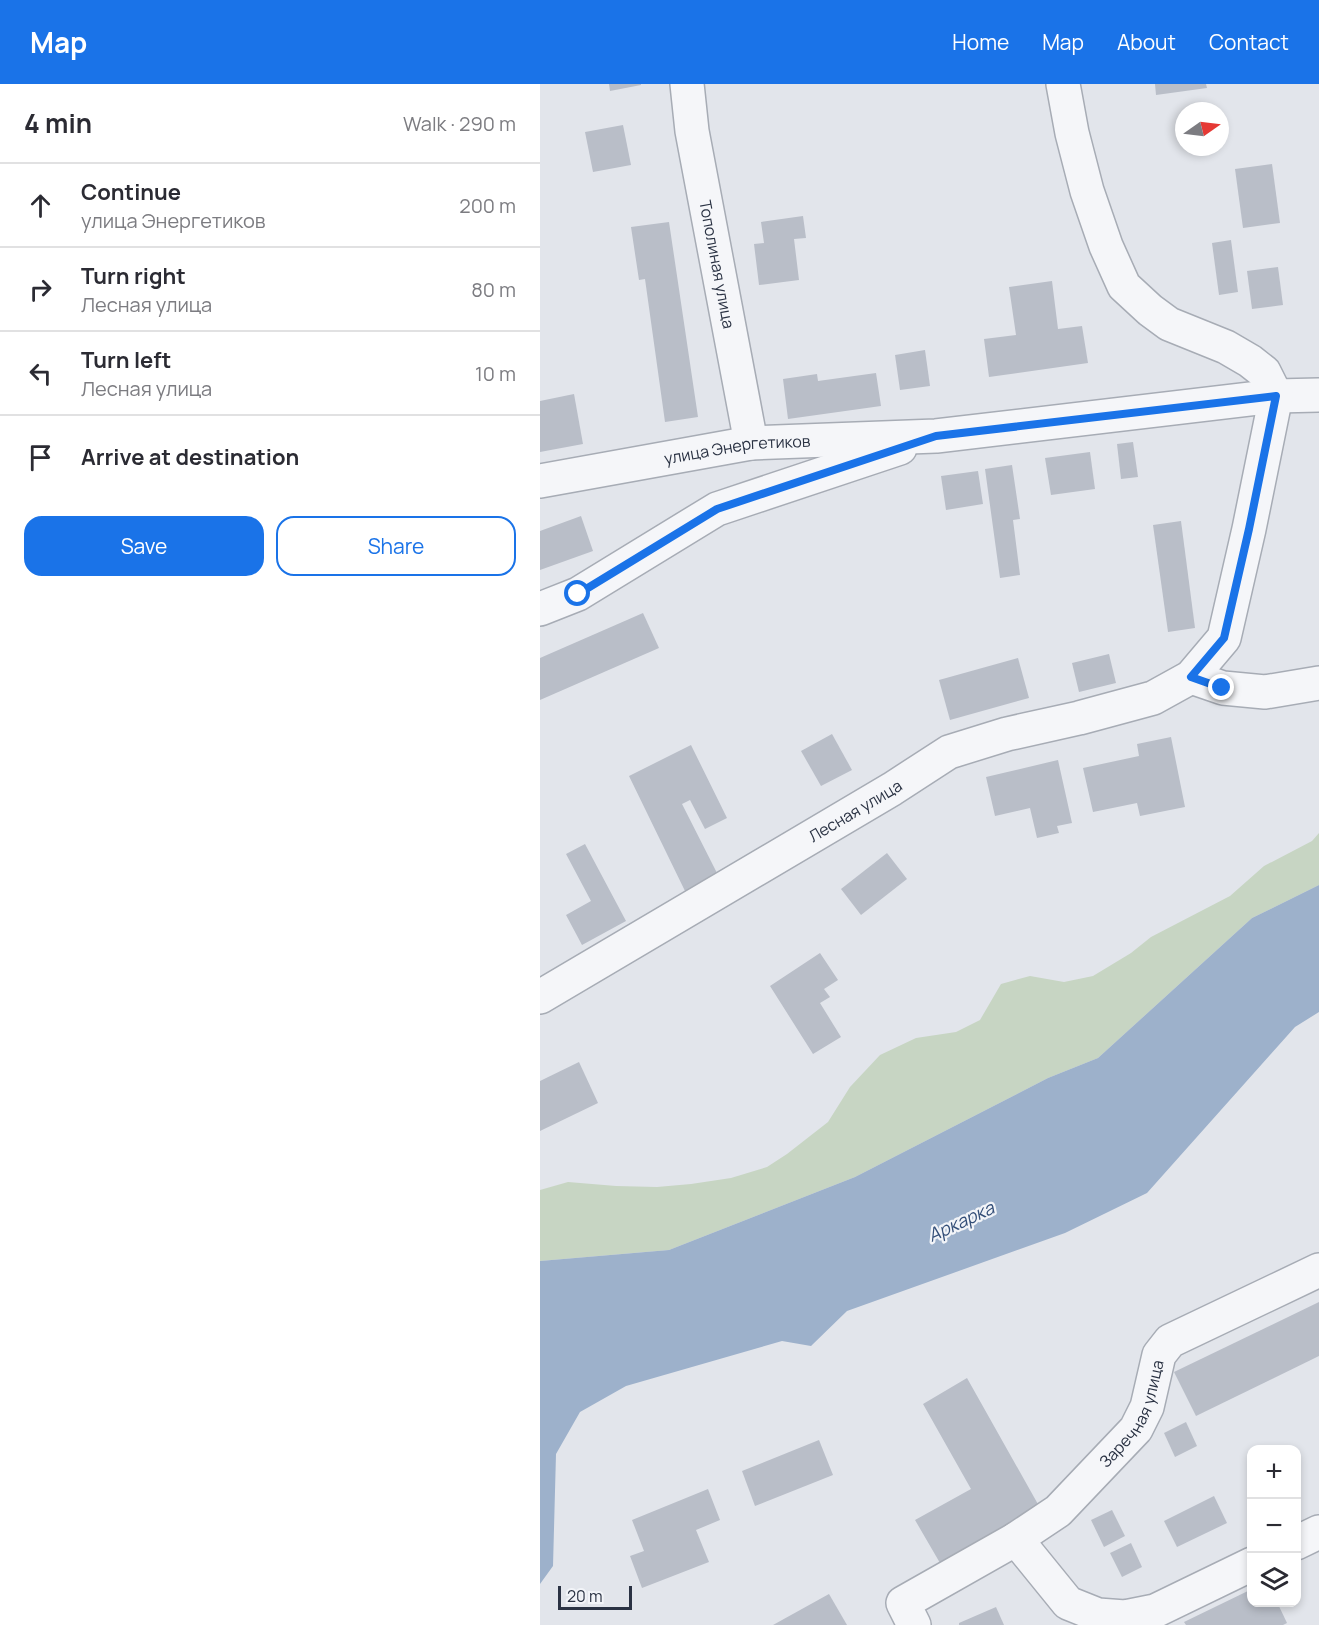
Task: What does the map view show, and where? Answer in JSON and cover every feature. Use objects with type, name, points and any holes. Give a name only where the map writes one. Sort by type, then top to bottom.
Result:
[{"type":"street","name":"Тополиная улица","points":[[687,84],[692,131],[751,443]]},
{"type":"street","points":[[1063,84],[1072,133],[1087,191],[1106,246],[1124,286],[1169,324],[1226,347],[1250,360],[1264,372],[1276,396]]},
{"type":"street","name":"улица Энергетиков","points":[[540,481],[751,443],[936,436],[1276,396],[1319,395]]},
{"type":"street","name":"Лесная улица","points":[[540,997],[892,789],[949,752],[1007,734],[1153,698],[1191,677],[1224,638],[1276,396]]},
{"type":"street","name":"улица Энергетиков","points":[[540,609],[578,594],[717,509],[936,436]]},
{"type":"street","points":[[1191,677],[1222,688],[1265,692],[1319,683]]},
{"type":"street","name":"Заречная улица","points":[[914,1625],[903,1603],[1016,1539],[1058,1511],[1136,1429],[1147,1407],[1159,1355],[1170,1341],[1319,1270]]},
{"type":"street","points":[[1301,1541],[1319,1532]]},
{"type":"street","points":[[1016,1539],[1068,1603],[1098,1616],[1125,1617],[1155,1611],[1247,1566]]},
{"type":"green space","points":[[1319,833],[1319,885],[1252,918],[1098,1058],[1048,1078],[855,1177],[669,1250],[540,1261],[540,1190],[568,1182],[657,1187],[691,1184],[731,1178],[767,1167],[828,1122],[850,1087],[880,1055],[916,1038],[956,1032],[980,1020],[1001,984],[1030,976],[1064,982],[1093,976],[1131,953],[1151,937],[1230,896],[1264,866],[1312,841]]},
{"type":"water","name":"Аркарка","points":[[1319,885],[1319,1012],[1295,1027],[1147,1193],[1065,1233],[847,1311],[811,1346],[782,1341],[626,1386],[580,1412],[556,1454],[553,1566],[540,1584],[540,1261],[669,1250],[855,1177],[1048,1078],[1098,1058],[1252,918]]},
{"type":"building","points":[[609,84],[641,84],[641,85],[610,91]]},
{"type":"building","points":[[1155,84],[1206,84],[1207,88],[1156,95]]},
{"type":"building","points":[[623,125],[631,165],[593,172],[585,132]]},
{"type":"building","points":[[1272,164],[1280,223],[1243,228],[1235,169]]},
{"type":"building","points":[[803,216],[806,238],[794,239],[799,280],[759,285],[754,244],[764,243],[761,222]]},
{"type":"building","points":[[669,222],[698,417],[665,422],[645,279],[639,280],[631,227]]},
{"type":"building","points":[[1231,240],[1238,292],[1219,295],[1212,243]]},
{"type":"building","points":[[1278,267],[1283,305],[1252,309],[1247,271]]},
{"type":"building","points":[[1052,281],[1058,329],[1082,326],[1088,363],[989,377],[984,339],[1016,335],[1009,287]]},
{"type":"building","points":[[925,350],[930,386],[900,390],[895,355]]},
{"type":"building","points":[[876,373],[881,406],[788,419],[783,379],[817,374],[818,381]]},
{"type":"building","points":[[574,394],[583,444],[540,452],[540,401]]},
{"type":"building","points":[[1133,442],[1138,477],[1121,479],[1117,444]]},
{"type":"building","points":[[1090,452],[1095,489],[1051,495],[1045,458]]},
{"type":"building","points":[[1012,465],[1020,519],[1013,520],[1020,575],[1000,578],[985,469]]},
{"type":"building","points":[[978,471],[983,504],[946,510],[941,476]]},
{"type":"building","points":[[581,516],[593,551],[540,570],[540,531]]},
{"type":"building","points":[[1181,521],[1195,628],[1168,632],[1153,525]]},
{"type":"building","points":[[643,613],[659,648],[540,700],[540,658]]},
{"type":"building","points":[[1109,654],[1116,683],[1079,692],[1072,663]]},
{"type":"building","points":[[1018,658],[1029,698],[950,720],[939,680]]},
{"type":"building","points":[[832,734],[852,770],[821,786],[801,751]]},
{"type":"building","points":[[1171,737],[1185,807],[1140,816],[1137,803],[1093,812],[1083,768],[1139,756],[1137,744]]},
{"type":"building","points":[[691,745],[727,818],[705,829],[690,800],[682,804],[718,875],[685,891],[629,776]]},
{"type":"building","points":[[1058,760],[1072,823],[1057,826],[1059,833],[1037,838],[1030,808],[995,816],[986,777]]},
{"type":"building","points":[[585,844],[626,921],[582,945],[566,915],[591,901],[566,854]]},
{"type":"building","points":[[887,853],[907,879],[861,915],[841,889]]},
{"type":"building","points":[[820,953],[838,980],[824,989],[830,997],[820,1003],[841,1037],[813,1054],[770,986]]},
{"type":"building","points":[[579,1062],[598,1103],[540,1131],[540,1081]]},
{"type":"building","points":[[1319,1302],[1319,1356],[1196,1416],[1174,1372]]},
{"type":"building","points":[[967,1378],[1039,1506],[940,1563],[915,1520],[971,1489],[923,1404]]},
{"type":"building","points":[[1186,1422],[1197,1446],[1175,1457],[1164,1433]]},
{"type":"building","points":[[819,1440],[833,1475],[755,1506],[742,1471]]},
{"type":"building","points":[[708,1489],[720,1520],[696,1530],[709,1562],[642,1588],[630,1556],[644,1551],[632,1520]]},
{"type":"building","points":[[1214,1496],[1227,1523],[1177,1547],[1164,1521]]},
{"type":"building","points":[[1112,1510],[1125,1536],[1104,1547],[1091,1520]]},
{"type":"building","points":[[1131,1543],[1142,1567],[1122,1577],[1110,1553]]},
{"type":"building","points":[[1247,1591],[1247,1607],[1279,1607],[1287,1623],[1283,1625],[1186,1625],[1184,1622]]},
{"type":"building","points":[[829,1594],[847,1625],[773,1625]]},
{"type":"building","points":[[996,1607],[1004,1625],[959,1625],[959,1623]]},
{"type":"route","points":[[578,594],[717,509],[936,436],[1276,396],[1224,638],[1191,677],[1222,688]]}]
